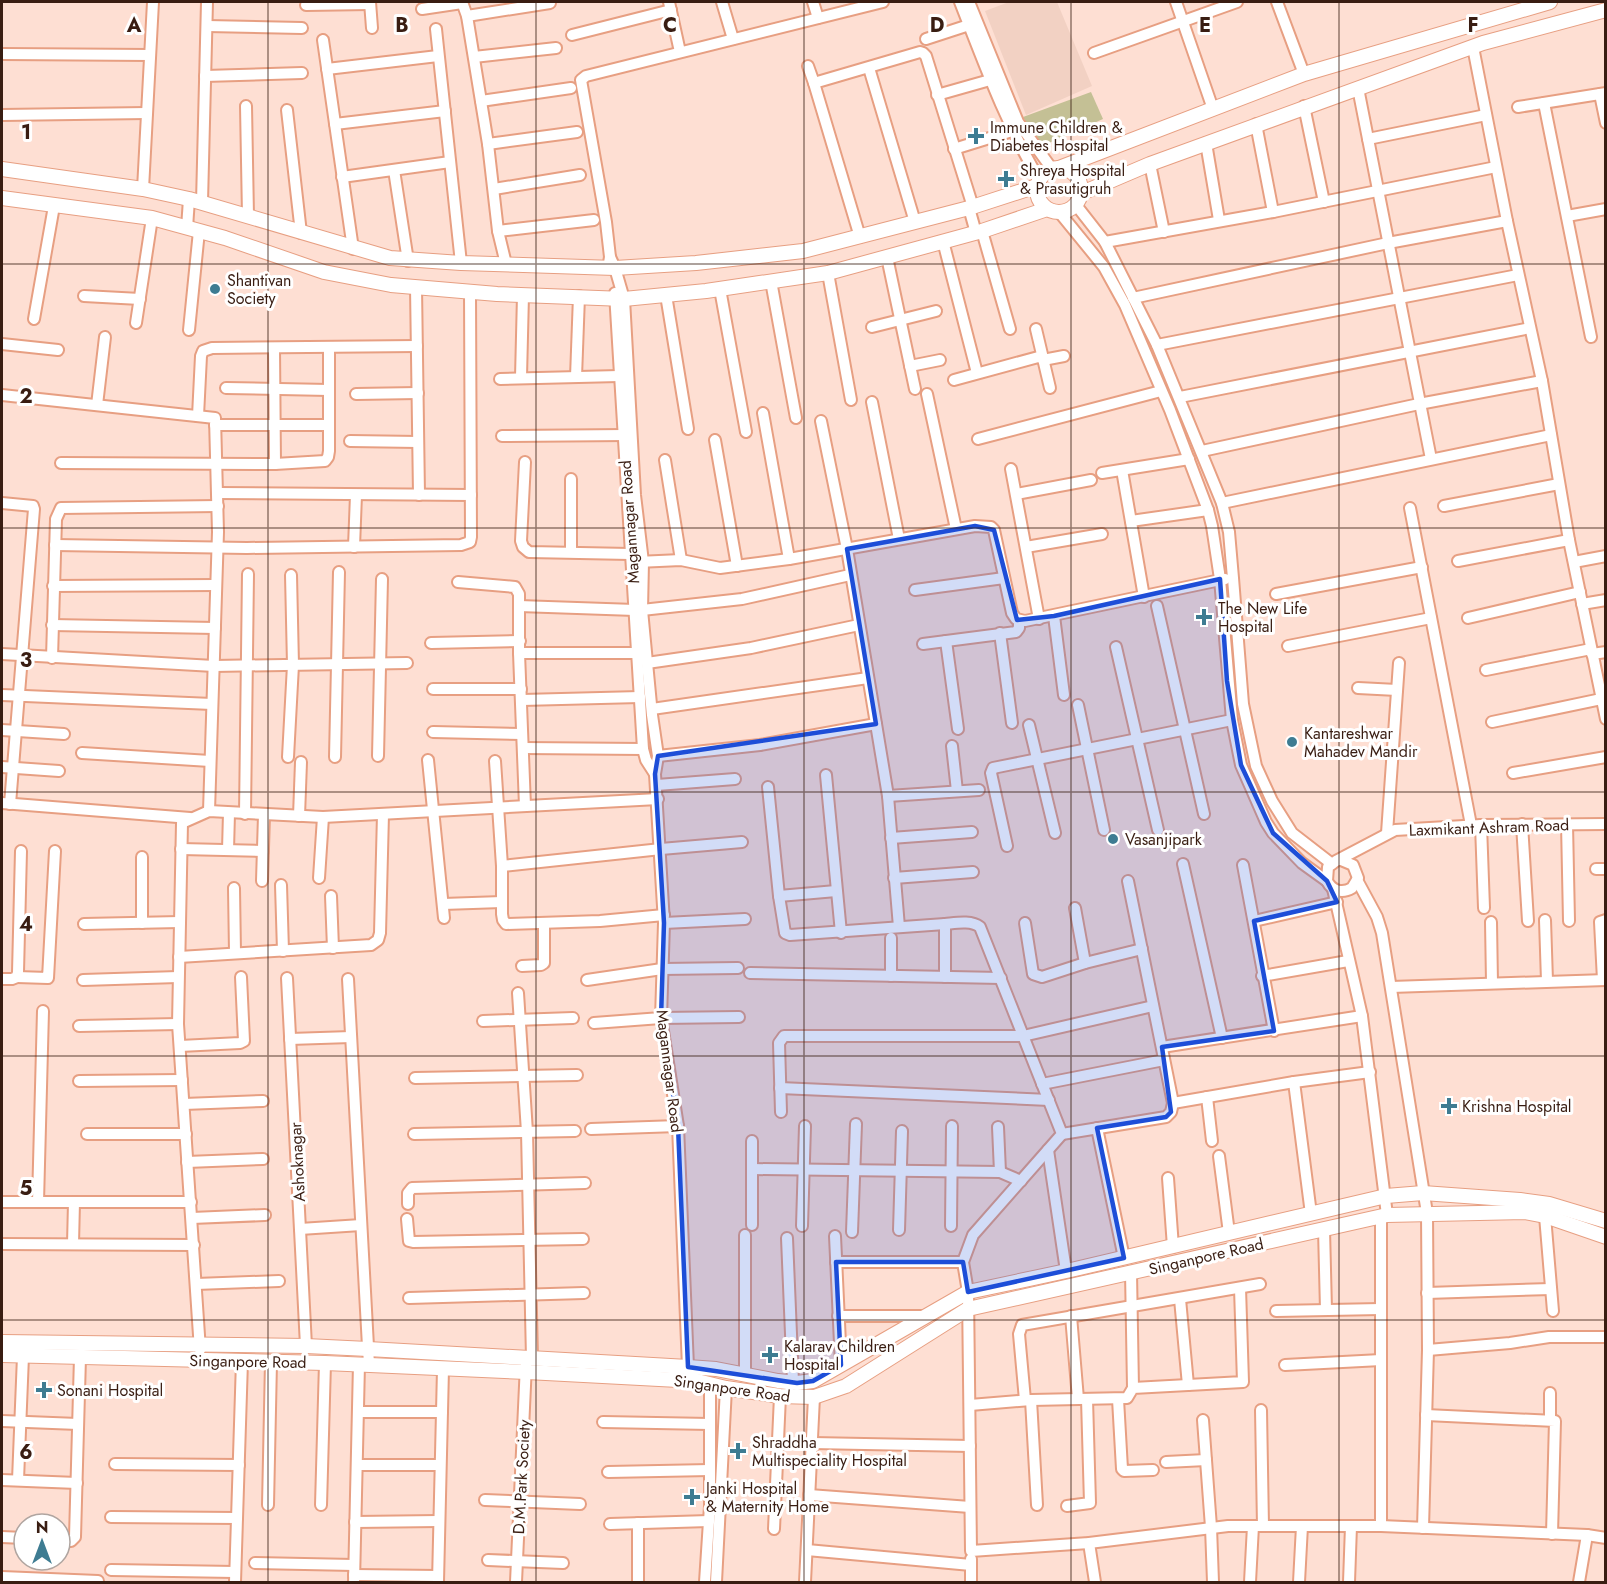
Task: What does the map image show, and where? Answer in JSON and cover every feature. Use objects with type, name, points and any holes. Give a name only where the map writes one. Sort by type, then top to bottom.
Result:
[{"type":"main road","points":[[1053,211],[1040,204],[1037,196],[1038,183],[1045,173],[1055,168],[1304,74],[1550,2]]},
{"type":"main road","points":[[2,198],[153,218],[324,272],[392,285],[470,292],[620,298],[720,289],[828,273],[1053,211],[1069,211],[1079,199],[1150,164],[1304,106],[1473,47],[1605,10]]},
{"type":"main road","points":[[1055,168],[1068,170],[1076,175],[1081,184],[1079,199]]},
{"type":"main road","points":[[2,169],[143,189],[195,200],[353,249],[408,261],[506,264],[696,263],[803,251],[971,208],[1038,183]]},
{"type":"main road","name":"Singanpore Road","points":[[2,1355],[325,1363],[442,1369],[528,1362],[688,1367],[793,1382],[813,1381],[968,1292],[1386,1197],[1423,1193],[1536,1202],[1605,1221]]},
{"type":"main road","name":"Singanpore Road","points":[[2,1342],[306,1346],[368,1349],[528,1362],[697,1380],[710,1385],[780,1396],[814,1397],[846,1386],[968,1309],[1384,1216],[1525,1212],[1545,1216],[1605,1237]]},
{"type":"street","points":[[143,189],[153,2]]},
{"type":"street","points":[[189,330],[193,230],[205,76],[207,2]]},
{"type":"street","points":[[422,10],[462,2],[467,16],[488,144],[498,231],[506,264]]},
{"type":"street","points":[[722,2],[733,39]]},
{"type":"street","points":[[813,2],[818,18]]},
{"type":"street","points":[[620,298],[611,264],[581,80],[586,76],[883,2]]},
{"type":"street","points":[[960,2],[990,80],[1038,183]]},
{"type":"street","points":[[969,2],[1018,122],[1055,168]]},
{"type":"street","points":[[1176,2],[1213,109]]},
{"type":"street","points":[[1094,53],[1237,2]]},
{"type":"street","points":[[1277,2],[1304,74]]},
{"type":"street","points":[[306,5],[370,3],[372,28]]},
{"type":"street","points":[[467,16],[550,3]]},
{"type":"street","points":[[572,35],[670,5],[681,52]]},
{"type":"street","points":[[926,39],[969,25]]},
{"type":"street","points":[[207,26],[302,28]]},
{"type":"street","points":[[436,29],[461,263]]},
{"type":"street","points":[[322,40],[353,249]]},
{"type":"street","points":[[1473,47],[1518,275],[1542,381],[1569,540],[1603,699],[1605,719]]},
{"type":"street","points":[[474,57],[556,48]]},
{"type":"street","points":[[814,82],[923,53],[926,56],[1010,329]]},
{"type":"street","points":[[2,54],[150,55]]},
{"type":"street","points":[[327,69],[438,56]]},
{"type":"street","points":[[808,66],[860,237]]},
{"type":"street","points":[[869,68],[915,222]]},
{"type":"street","points":[[205,76],[302,73]]},
{"type":"street","points":[[937,95],[990,80]]},
{"type":"street","points":[[481,100],[571,88]]},
{"type":"street","points":[[1358,88],[1431,459]]},
{"type":"street","points":[[1518,107],[1603,94],[1605,123]]},
{"type":"street","points":[[1544,103],[1591,337]]},
{"type":"street","points":[[246,106],[248,216]]},
{"type":"street","points":[[1304,106],[1324,202]]},
{"type":"street","points":[[287,110],[301,233]]},
{"type":"street","points":[[335,124],[445,111]]},
{"type":"street","points":[[2,114],[147,113]]},
{"type":"street","points":[[1368,139],[1486,115]]},
{"type":"street","points":[[1256,124],[1273,212]]},
{"type":"street","points":[[954,149],[1012,131]]},
{"type":"street","points":[[488,144],[577,132]]},
{"type":"street","points":[[1206,143],[1219,220]]},
{"type":"street","points":[[342,177],[450,162]]},
{"type":"street","points":[[1150,164],[1164,232]]},
{"type":"street","points":[[1105,242],[1273,212],[1496,167]]},
{"type":"street","points":[[394,170],[408,261]]},
{"type":"street","points":[[494,189],[580,175]]},
{"type":"street","points":[[1053,211],[1104,267],[1125,305],[1208,510],[1220,579],[1232,720],[1241,765],[1266,822],[1278,839],[1296,858],[1330,885],[1346,891],[1354,886],[1357,880],[1357,873],[1353,865],[1336,862],[1292,833],[1272,801],[1256,766],[1243,704],[1233,578],[1228,531],[1222,503],[1157,345],[1105,242],[1079,199]]},
{"type":"street","points":[[34,319],[54,206]]},
{"type":"street","points":[[1567,216],[1605,209]]},
{"type":"street","points":[[136,323],[153,218]]},
{"type":"street","points":[[498,231],[594,220]]},
{"type":"street","points":[[1133,298],[1388,243],[1507,221]]},
{"type":"street","points":[[943,241],[977,374]]},
{"type":"street","points":[[887,257],[915,389]]},
{"type":"street","points":[[828,273],[851,400]]},
{"type":"street","points":[[1157,345],[1518,275]]},
{"type":"street","points":[[771,281],[796,418]]},
{"type":"street","points":[[416,287],[419,495]]},
{"type":"street","points":[[720,289],[746,432]]},
{"type":"street","points":[[55,545],[354,547],[461,545],[466,543],[471,537],[470,292]]},
{"type":"street","points":[[521,377],[523,295]]},
{"type":"street","points":[[666,295],[688,429]]},
{"type":"street","points":[[84,296],[140,299]]},
{"type":"street","points":[[576,377],[579,296]]},
{"type":"street","name":"Magannagar Road","points":[[620,298],[620,376],[634,495],[639,610],[658,756],[656,780],[664,919],[661,1018],[678,1126],[688,1367]]},
{"type":"street","name":"Magannagar Road","points":[[620,298],[627,435]]},
{"type":"street","points":[[872,327],[936,311]]},
{"type":"street","points":[[1036,328],[1050,388]]},
{"type":"street","points":[[1180,397],[1530,328]]},
{"type":"street","points":[[97,405],[105,337]]},
{"type":"street","points":[[2,344],[58,350]]},
{"type":"street","points":[[198,416],[201,356],[203,351],[212,348],[417,346]]},
{"type":"street","points":[[61,463],[274,464],[325,461],[328,457],[329,347]]},
{"type":"street","points":[[274,348],[274,464]]},
{"type":"street","points":[[954,380],[1043,358],[1064,356]]},
{"type":"street","points":[[910,366],[940,360]]},
{"type":"street","points":[[500,379],[620,376]]},
{"type":"street","points":[[1202,451],[1419,404],[1542,381]]},
{"type":"street","points":[[226,388],[329,390]]},
{"type":"street","points":[[978,439],[1161,392]]},
{"type":"street","points":[[357,394],[418,393]]},
{"type":"street","points":[[927,394],[956,529]]},
{"type":"street","points":[[2,395],[215,418],[218,547],[209,811]]},
{"type":"street","points":[[872,402],[899,538]]},
{"type":"street","points":[[764,413],[789,559]]},
{"type":"street","points":[[821,421],[847,549],[888,796],[899,927]]},
{"type":"street","points":[[215,425],[329,425]]},
{"type":"street","points":[[502,436],[627,435]]},
{"type":"street","points":[[1222,503],[1551,435]]},
{"type":"street","points":[[715,440],[737,566]]},
{"type":"street","points":[[350,441],[418,442]]},
{"type":"street","points":[[1102,473],[1189,459]]},
{"type":"street","points":[[665,460],[681,560]]},
{"type":"street","points":[[525,462],[521,542],[529,552],[572,552],[635,559],[681,560],[720,568],[789,559],[975,526],[994,530],[1012,613],[1019,620],[1040,619],[1233,578]]},
{"type":"street","points":[[1011,469],[1040,619]]},
{"type":"street","points":[[1122,470],[1144,597]]},
{"type":"street","points":[[572,479],[572,552]]},
{"type":"street","points":[[1016,494],[1091,480]]},
{"type":"street","points":[[1444,506],[1560,484]]},
{"type":"street","points":[[217,493],[471,495]]},
{"type":"street","points":[[354,547],[356,495]]},
{"type":"street","points":[[2,503],[28,505],[33,506],[34,509],[16,731],[7,767],[6,803],[194,819]]},
{"type":"street","points":[[52,658],[56,519],[61,508],[218,506]]},
{"type":"street","points":[[1410,508],[1431,618],[1476,825],[1484,908]]},
{"type":"street","points":[[1131,521],[1208,510]]},
{"type":"street","points":[[1026,547],[1102,534]]},
{"type":"street","points":[[1458,561],[1569,540]]},
{"type":"street","points":[[1574,562],[1605,556]]},
{"type":"street","points":[[1276,594],[1422,567]]},
{"type":"street","points":[[335,757],[339,572]]},
{"type":"street","points":[[245,814],[249,574]]},
{"type":"street","points":[[288,757],[293,665],[291,575]]},
{"type":"street","points":[[519,606],[639,610],[742,599],[850,575]]},
{"type":"street","points":[[915,590],[1004,578]]},
{"type":"street","points":[[378,756],[382,579]]},
{"type":"street","points":[[458,582],[515,587],[519,594],[525,806]]},
{"type":"street","points":[[53,586],[216,585]]},
{"type":"street","points":[[1468,618],[1580,592]]},
{"type":"street","points":[[1582,604],[1605,600]]},
{"type":"street","points":[[1157,606],[1204,814]]},
{"type":"street","name":"Magannagar Road","points":[[639,610],[636,653],[643,749],[656,780]]},
{"type":"street","points":[[1054,616],[1064,695]]},
{"type":"street","points":[[1288,646],[1431,618]]},
{"type":"street","points":[[923,644],[1018,630],[1019,620]]},
{"type":"street","points":[[52,626],[215,628]]},
{"type":"street","points":[[647,663],[751,648],[859,626]]},
{"type":"street","points":[[1000,633],[1012,723]]},
{"type":"street","points":[[431,644],[520,641]]},
{"type":"street","points":[[946,641],[958,729]]},
{"type":"street","points":[[1116,646],[1158,830]]},
{"type":"street","points":[[1486,670],[1592,652],[1605,652]]},
{"type":"street","points":[[519,653],[636,653]]},
{"type":"street","points":[[2,654],[214,666],[407,663]]},
{"type":"street","points":[[1387,833],[1399,663]]},
{"type":"street","points":[[652,709],[868,678]]},
{"type":"street","points":[[1358,688],[1397,690]]},
{"type":"street","points":[[433,689],[640,697]]},
{"type":"street","points":[[2,694],[212,704]]},
{"type":"street","points":[[1492,722],[1603,699]]},
{"type":"street","points":[[1078,705],[1104,830]]},
{"type":"street","points":[[1007,846],[991,773],[996,766],[1232,720]]},
{"type":"street","points":[[658,756],[760,745],[876,724]]},
{"type":"street","points":[[1029,725],[1055,833]]},
{"type":"street","points":[[2,730],[64,734]]},
{"type":"street","points":[[433,732],[522,734]]},
{"type":"street","points":[[952,746],[957,791]]},
{"type":"street","points":[[523,748],[643,749]]},
{"type":"street","points":[[81,753],[210,761]]},
{"type":"street","points":[[1513,773],[1605,757]]},
{"type":"street","points":[[429,760],[444,918]]},
{"type":"street","points":[[495,761],[503,920],[506,924],[745,919]]},
{"type":"street","points":[[299,816],[301,762]]},
{"type":"street","points":[[7,767],[59,771]]},
{"type":"street","points":[[826,775],[841,933]]},
{"type":"street","points":[[656,780],[735,779]]},
{"type":"street","points":[[768,787],[785,933],[790,935],[841,933],[974,923],[980,927],[1062,1134]]},
{"type":"street","points":[[888,796],[979,790]]},
{"type":"street","points":[[201,1360],[178,1024],[182,823],[209,811],[322,817],[658,799]]},
{"type":"street","points":[[228,850],[229,813]]},
{"type":"street","points":[[179,957],[371,945],[378,940],[380,933],[383,814]]},
{"type":"street","points":[[262,881],[264,815]]},
{"type":"street","points":[[319,878],[322,817]]},
{"type":"street","points":[[1522,824],[1528,921]]},
{"type":"street","points":[[1567,824],[1569,921]]},
{"type":"street","name":"Laxmikant Ashram Road","points":[[1336,862],[1387,833],[1401,829],[1476,825],[1605,824]]},
{"type":"street","points":[[891,838],[972,832]]},
{"type":"street","name":"Laxmikant Ashram Road","points":[[1353,865],[1376,841]]},
{"type":"street","points":[[502,866],[742,842]]},
{"type":"street","points":[[181,849],[263,851]]},
{"type":"street","points":[[2,979],[12,980],[17,976],[48,978],[55,850]]},
{"type":"street","points":[[17,976],[21,851]]},
{"type":"street","points":[[142,857],[142,923]]},
{"type":"street","points":[[1336,862],[1326,872],[1337,903],[1362,1016],[1386,1197],[1380,1309],[1381,1526]]},
{"type":"street","points":[[1184,864],[1222,1038]]},
{"type":"street","points":[[1243,865],[1274,1031]]},
{"type":"street","points":[[894,878],[972,872]]},
{"type":"street","points":[[1357,880],[1380,925],[1428,1213],[1428,1350],[1423,1528]]},
{"type":"street","points":[[971,1582],[968,1292],[963,1262],[973,1235],[1062,1134],[1166,1117],[1171,1112],[1173,1103],[1128,881]]},
{"type":"street","points":[[281,885],[283,951]]},
{"type":"street","points":[[234,888],[235,954]]},
{"type":"street","points":[[779,896],[836,891]]},
{"type":"street","points":[[331,896],[333,948]]},
{"type":"street","points":[[443,904],[502,902]]},
{"type":"street","points":[[1254,921],[1337,903]]},
{"type":"street","points":[[1075,908],[1085,963]]},
{"type":"street","points":[[1545,920],[1547,981]]},
{"type":"street","points":[[1391,987],[1604,980],[1600,922],[1605,920]]},
{"type":"street","points":[[84,924],[180,922]]},
{"type":"street","points":[[1491,922],[1492,983]]},
{"type":"street","points":[[1025,923],[1033,974],[1037,976],[1042,977],[1085,963],[1142,949]]},
{"type":"street","points":[[522,966],[544,963],[544,924]]},
{"type":"street","points":[[945,924],[945,976]]},
{"type":"street","points":[[891,938],[891,976]]},
{"type":"street","points":[[1262,976],[1348,961]]},
{"type":"street","points":[[587,980],[662,969],[738,968]]},
{"type":"street","points":[[750,973],[1001,978]]},
{"type":"street","points":[[180,1046],[244,1041],[241,976]]},
{"type":"street","points":[[83,980],[178,977]]},
{"type":"street","name":"Ashoknagar","points":[[287,978],[306,1346]]},
{"type":"street","points":[[348,979],[368,1349],[357,1412],[354,1574]]},
{"type":"street","name":"D.M.Park Society","points":[[516,1582],[531,1294],[527,1132],[518,993]]},
{"type":"street","points":[[781,1112],[779,1043],[784,1035],[1023,1035],[1153,1006]]},
{"type":"street","points":[[38,1202],[43,1011]]},
{"type":"street","points":[[1162,1047],[1362,1016]]},
{"type":"street","points":[[594,1023],[661,1018],[739,1017]]},
{"type":"street","points":[[483,1021],[573,1018]]},
{"type":"street","points":[[79,1026],[178,1024]]},
{"type":"street","points":[[290,1039],[351,1037]]},
{"type":"street","points":[[1042,1084],[1164,1060]]},
{"type":"street","points":[[1173,1103],[1294,1082],[1370,1072]]},
{"type":"street","points":[[415,1078],[577,1075]]},
{"type":"street","points":[[79,1081],[182,1080]]},
{"type":"street","points":[[1294,1082],[1311,1214]]},
{"type":"street","points":[[780,1088],[1049,1100]]},
{"type":"street","points":[[1207,1097],[1212,1141]]},
{"type":"street","points":[[184,1104],[263,1101]]},
{"type":"street","points":[[852,1232],[856,1124]]},
{"type":"street","points":[[591,1129],[678,1126]]},
{"type":"street","points":[[802,1226],[805,1126]]},
{"type":"street","points":[[951,1226],[952,1126]]},
{"type":"street","points":[[998,1127],[1000,1172]]},
{"type":"street","points":[[1097,1128],[1124,1258]]},
{"type":"street","points":[[414,1134],[575,1131]]},
{"type":"street","points":[[899,1230],[902,1131]]},
{"type":"street","points":[[87,1134],[186,1134]]},
{"type":"street","points":[[752,1141],[752,1225]]},
{"type":"street","points":[[1048,1150],[1066,1271]]},
{"type":"street","points":[[1219,1156],[1229,1233]]},
{"type":"street","points":[[187,1162],[262,1159]]},
{"type":"street","points":[[752,1169],[1000,1172],[1021,1181]]},
{"type":"street","points":[[1168,1178],[1173,1247]]},
{"type":"street","points":[[408,1204],[408,1192],[412,1188],[585,1183]]},
{"type":"street","points":[[2,1202],[191,1202]]},
{"type":"street","points":[[73,1244],[74,1202]]},
{"type":"street","points":[[192,1218],[265,1215]]},
{"type":"street","points":[[1545,1216],[1553,1311]]},
{"type":"street","points":[[407,1219],[409,1241],[413,1242],[584,1239]]},
{"type":"street","points":[[300,1229],[361,1225]]},
{"type":"street","points":[[1324,1229],[1326,1310]]},
{"type":"street","points":[[745,1235],[745,1374]]},
{"type":"street","points":[[835,1236],[841,1365]]},
{"type":"street","points":[[787,1238],[793,1382]]},
{"type":"street","points":[[2,1244],[194,1245]]},
{"type":"street","points":[[836,1262],[963,1262]]},
{"type":"street","points":[[970,1405],[1028,1400],[1129,1398],[1133,1388],[1131,1272]]},
{"type":"street","points":[[196,1284],[279,1281]]},
{"type":"street","points":[[1037,1505],[1020,1329],[1026,1323],[1260,1284]]},
{"type":"street","points":[[1133,1388],[1243,1382],[1240,1288]]},
{"type":"street","points":[[1428,1293],[1551,1289]]},
{"type":"street","points":[[409,1298],[585,1293]]},
{"type":"street","points":[[1180,1299],[1188,1385]]},
{"type":"street","points":[[1276,1311],[1380,1309]]},
{"type":"street","points":[[838,1316],[926,1316]]},
{"type":"street","points":[[1067,1506],[1090,1503],[1082,1399],[1071,1316]]},
{"type":"street","points":[[1428,1350],[1510,1343],[1548,1337],[1605,1337]]},
{"type":"street","points":[[18,1480],[23,1356]]},
{"type":"street","points":[[72,1539],[75,1537],[81,1357]]},
{"type":"street","points":[[1285,1365],[1381,1360]]},
{"type":"street","points":[[111,1570],[235,1577],[242,1361]]},
{"type":"street","points":[[268,1505],[271,1362]]},
{"type":"street","points":[[321,1505],[325,1363]]},
{"type":"street","points":[[255,1563],[354,1574],[438,1579],[442,1369]]},
{"type":"street","points":[[705,1582],[709,1521],[710,1385]]},
{"type":"street","points":[[716,1582],[726,1388]]},
{"type":"street","points":[[1550,1393],[1550,1420]]},
{"type":"street","points":[[774,1529],[780,1396]]},
{"type":"street","points":[[805,1582],[814,1397]]},
{"type":"street","points":[[1118,1399],[1122,1469],[1124,1471],[1153,1470]]},
{"type":"street","points":[[1250,1582],[1258,1526],[1261,1410]]},
{"type":"street","points":[[357,1412],[442,1412]]},
{"type":"street","points":[[1426,1415],[1556,1422],[1552,1534]]},
{"type":"street","points":[[1203,1420],[1213,1582]]},
{"type":"street","points":[[2,1421],[78,1424]]},
{"type":"street","points":[[603,1422],[710,1424]]},
{"type":"street","points":[[812,1443],[970,1446]]},
{"type":"street","points":[[1166,1462],[1206,1460]]},
{"type":"street","points":[[115,1464],[238,1464]]},
{"type":"street","points":[[357,1465],[441,1465]]},
{"type":"street","points":[[608,1472],[710,1470]]},
{"type":"street","points":[[2,1480],[77,1483]]},
{"type":"street","points":[[809,1495],[970,1507]]},
{"type":"street","points":[[485,1500],[580,1504]]},
{"type":"street","points":[[111,1517],[237,1518]]},
{"type":"street","points":[[356,1522],[439,1521]]},
{"type":"street","points":[[610,1524],[709,1521]]},
{"type":"street","points":[[638,1523],[638,1582]]},
{"type":"street","points":[[971,1551],[1089,1544],[1211,1527],[1258,1526],[1381,1526],[1587,1535],[1605,1538]]},
{"type":"street","points":[[1299,1582],[1302,1526]]},
{"type":"street","points":[[1350,1582],[1351,1526]]},
{"type":"street","points":[[1579,1582],[1587,1535]]},
{"type":"street","points":[[1089,1544],[1095,1582]]},
{"type":"street","points":[[807,1550],[971,1564]]},
{"type":"street","points":[[488,1560],[563,1563]]},
{"type":"street","points":[[2,1577],[98,1581]]},
{"type":"highlighted area","points":[[975,526],[994,530],[1017,620],[1054,616],[1220,579],[1227,681],[1241,765],[1273,833],[1327,881],[1337,902],[1254,921],[1274,1031],[1162,1047],[1171,1112],[1166,1117],[1097,1128],[1124,1258],[968,1292],[963,1262],[836,1262],[841,1365],[813,1381],[797,1383],[688,1367],[678,1126],[661,1018],[664,923],[655,774],[658,756],[876,724],[847,549]]},
{"type":"shaded area","points":[[1009,2],[1057,2],[1092,86],[1026,115],[985,11]]},
{"type":"shaded area","points":[[1091,92],[1103,119],[1040,147],[1023,117]]},
{"type":"place","name":"Immune Children & Diabetes Hospital","points":[[976,136]]},
{"type":"place","name":"Shreya Hospital & Prasutigruh","points":[[1006,179]]},
{"type":"place","name":"Shantivan Society","points":[[215,289]]},
{"type":"place","name":"The New Life Hospital","points":[[1204,617]]},
{"type":"place","name":"Kantareshwar Mahadev Mandir","points":[[1292,742]]},
{"type":"place","name":"Vasanjipark","points":[[1113,839]]},
{"type":"place","name":"Krishna Hospital","points":[[1449,1106]]},
{"type":"place","name":"Kalarav Children Hospital","points":[[770,1355]]},
{"type":"place","name":"Sonani Hospital","points":[[44,1390]]},
{"type":"place","name":"Shraddha Multispeciality Hospital","points":[[738,1451]]},
{"type":"place","name":"Janki Hospital & Maternity Home","points":[[692,1497]]}]
